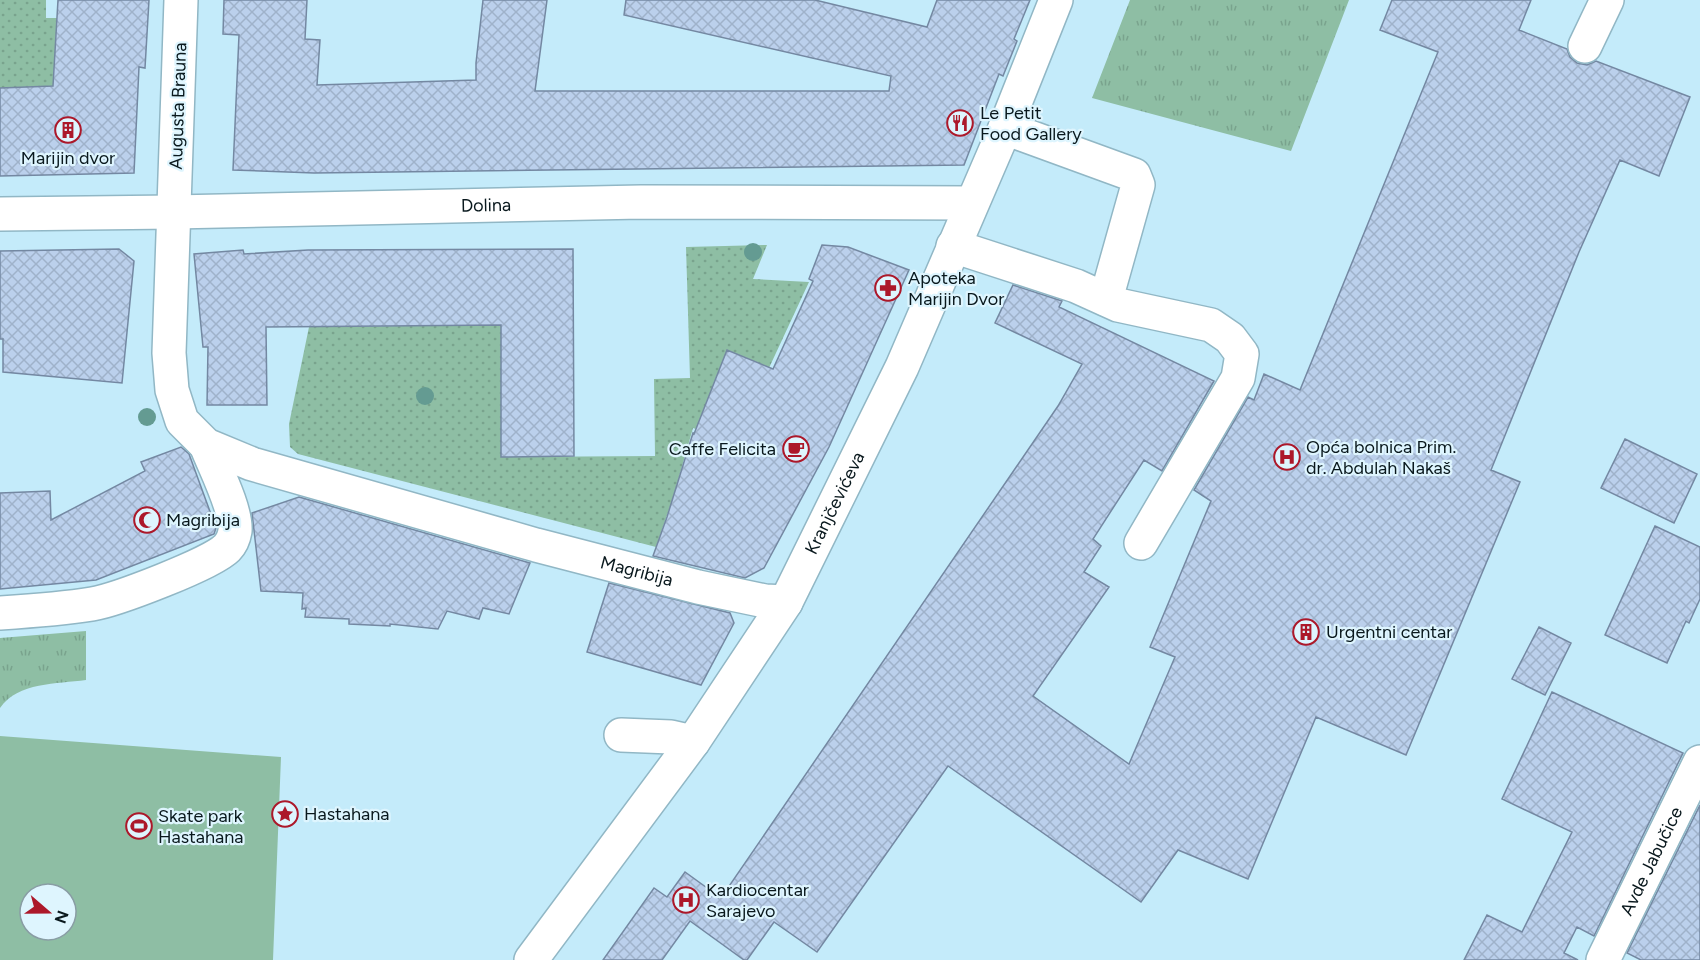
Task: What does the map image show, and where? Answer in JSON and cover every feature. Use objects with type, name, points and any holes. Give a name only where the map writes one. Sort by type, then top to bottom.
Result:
[{"type":"street","name":"Augusta Brauna","points":[[174,212],[182,0]]},
{"type":"street","name":"Kranjčevićeva","points":[[531,960],[693,742],[786,603],[902,367],[1005,128],[1056,0]]},
{"type":"street","points":[[1585,46],[1607,0]]},
{"type":"street","points":[[1005,128],[1060,146],[1134,175],[1138,185],[1106,299]]},
{"type":"street","name":"Dolina","points":[[0,214],[640,202],[971,203]]},
{"type":"street","name":"Magribija","points":[[174,212],[169,353],[172,390],[182,421],[206,445],[252,464],[536,545],[698,587],[786,603]]},
{"type":"street","points":[[953,246],[1076,286],[1118,305],[1211,325],[1230,338],[1242,354],[1238,378],[1141,543]]},
{"type":"street","points":[[0,613],[94,604],[126,594],[198,565],[227,549],[235,531],[233,514],[206,445]]},
{"type":"street","points":[[621,735],[671,737],[693,742]]},
{"type":"street","name":"Avde Jabučice","points":[[1603,960],[1700,762]]},
{"type":"green space","points":[[0,0],[46,0],[46,18],[57,18],[53,86],[0,88]]},
{"type":"green space","points":[[1130,0],[1349,0],[1291,151],[1092,98]]},
{"type":"green space","points":[[767,245],[753,279],[809,282],[756,396],[712,434],[693,428],[656,547],[298,454],[290,447],[289,424],[309,327],[501,325],[501,457],[655,456],[654,379],[690,378],[686,247]]},
{"type":"green space","points":[[86,631],[86,680],[27,689],[8,699],[0,708],[0,638]]},
{"type":"green space","name":"Skate park Hastahana","points":[[0,736],[281,757],[273,960],[0,960]]},
{"type":"building","name":"Marijin dvor","points":[[58,0],[149,0],[145,68],[139,67],[134,173],[0,176],[0,88],[53,86]]},
{"type":"building","points":[[224,0],[307,0],[305,39],[320,40],[317,85],[476,80],[483,0],[547,0],[535,91],[889,91],[891,76],[624,15],[626,0],[815,0],[927,27],[937,0],[1030,0],[1014,39],[1017,41],[1003,76],[999,74],[964,165],[314,173],[233,170],[239,35],[223,34]]},
{"type":"building","points":[[1392,0],[1531,0],[1519,30],[1567,49],[1570,57],[1577,63],[1587,65],[1596,61],[1690,97],[1659,176],[1620,160],[1579,252],[1491,470],[1520,482],[1406,755],[1316,717],[1248,879],[1178,850],[1141,902],[948,766],[817,952],[774,922],[747,960],[744,960],[690,921],[662,960],[603,960],[654,888],[667,897],[685,872],[721,898],[1058,406],[1082,364],[995,323],[1013,285],[1062,301],[1059,307],[1214,381],[1162,471],[1144,460],[1093,539],[1101,546],[1084,572],[1109,587],[1033,696],[1129,764],[1175,657],[1150,647],[1211,501],[1194,490],[1248,397],[1254,400],[1264,374],[1300,390],[1438,52],[1380,30]]},
{"type":"building","points":[[822,245],[848,247],[909,270],[829,447],[764,568],[745,578],[653,556],[693,433],[727,350],[773,369],[813,281],[809,279]]},
{"type":"building","points":[[119,249],[134,261],[122,383],[3,372],[3,339],[0,339],[0,251]]},
{"type":"building","points":[[573,249],[574,456],[501,457],[501,325],[266,327],[267,405],[207,405],[208,347],[203,347],[194,254],[243,250],[244,254],[308,250]]},
{"type":"building","points":[[1625,439],[1697,474],[1674,523],[1601,488]]},
{"type":"building","points":[[181,447],[189,454],[216,528],[214,534],[96,580],[0,589],[0,493],[50,491],[51,520],[145,471],[141,462]]},
{"type":"building","points":[[299,497],[530,563],[509,614],[483,608],[479,619],[447,611],[438,629],[390,624],[390,626],[349,624],[349,619],[305,617],[306,608],[302,609],[303,593],[261,591],[252,513]]},
{"type":"building","points":[[1655,526],[1700,547],[1700,599],[1689,623],[1686,621],[1667,663],[1605,635]]},
{"type":"building","points":[[609,583],[730,613],[734,623],[701,685],[587,652]]},
{"type":"building","points":[[1539,627],[1571,643],[1545,695],[1512,679]]},
{"type":"building","points":[[1552,692],[1683,753],[1594,936],[1577,927],[1564,953],[1578,960],[1464,960],[1487,915],[1522,932],[1572,832],[1502,799]]},
{"type":"building","points":[[1700,805],[1700,960],[1641,960],[1627,953]]},
{"type":"place","name":"Le Petit Food Gallery","points":[[960,123]]},
{"type":"place","name":"Marijin dvor","points":[[68,130]]},
{"type":"place","name":"Apoteka Marijin Dvor","points":[[888,288]]},
{"type":"place","name":"Caffe Felicita","points":[[796,449]]},
{"type":"place","name":"Opća bolnica Prim. dr. Abdulah Nakaš","points":[[1287,457]]},
{"type":"place","name":"Magribija","points":[[147,520]]},
{"type":"place","name":"Urgentni centar","points":[[1306,632]]},
{"type":"place","name":"Hastahana","points":[[285,814]]},
{"type":"place","name":"Skate park Hastahana","points":[[139,826]]},
{"type":"place","name":"Kardiocentar Sarajevo","points":[[686,900]]}]
